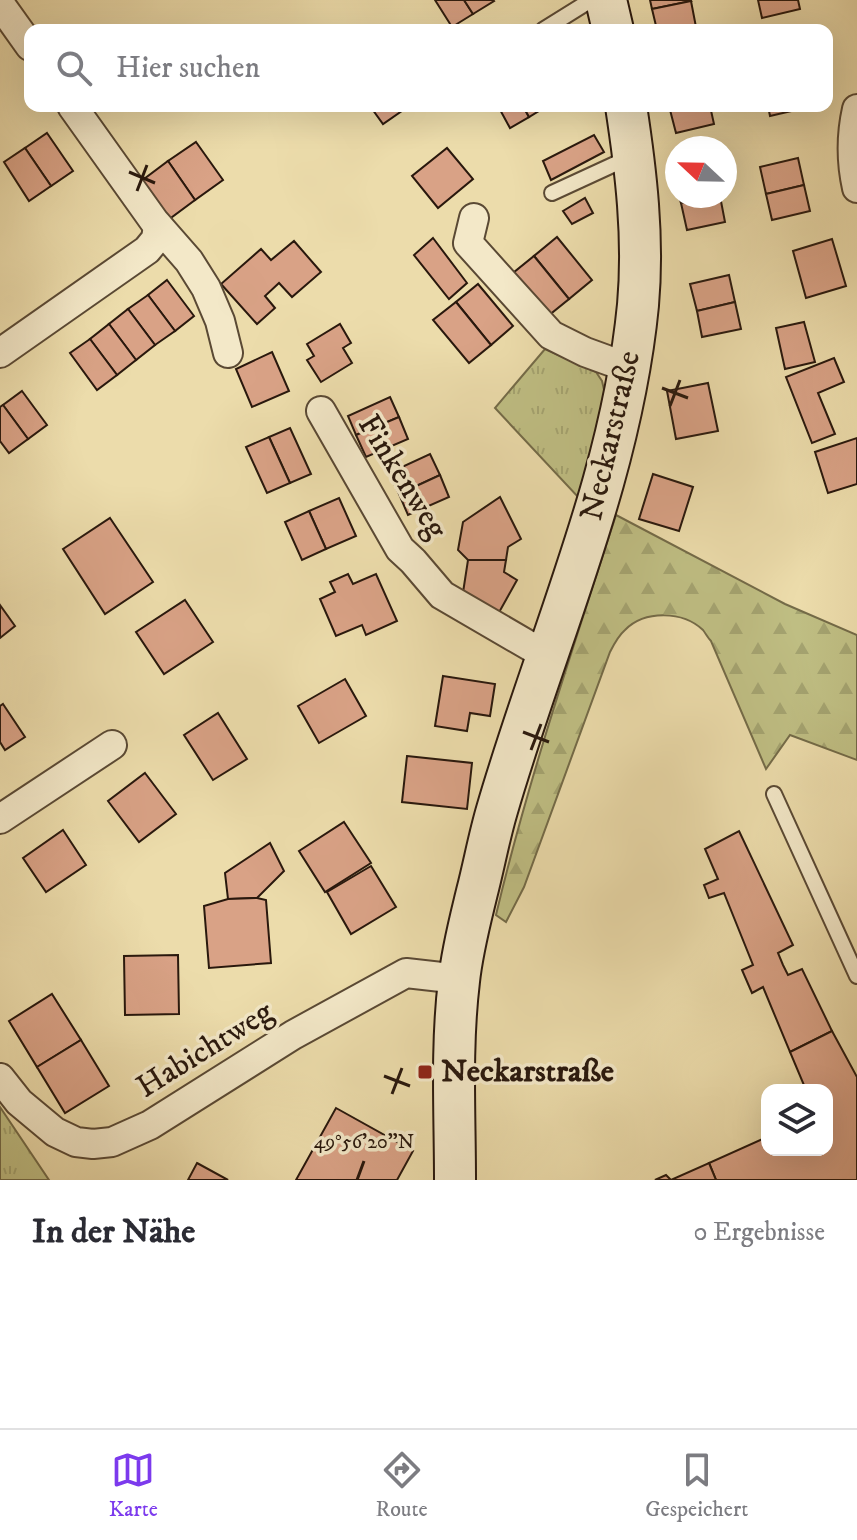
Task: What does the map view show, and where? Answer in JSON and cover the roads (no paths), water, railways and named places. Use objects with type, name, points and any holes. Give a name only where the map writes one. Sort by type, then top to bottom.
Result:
[{"type":"street","points":[[606,0],[612,24]]},
{"type":"street","points":[[0,4],[24,38]]},
{"type":"street","points":[[857,109],[852,134],[852,166],[857,188]]},
{"type":"street","points":[[76,112],[206,288],[220,321],[228,353]]},
{"type":"street","name":"Neckarstraße","points":[[455,1180],[454,1067],[459,979],[470,920],[497,811],[593,522],[629,368],[638,302],[638,195],[627,112]]},
{"type":"street","points":[[474,218],[468,243],[551,335],[585,352],[629,368]]},
{"type":"street","points":[[0,353],[147,250],[156,239],[158,226]]},
{"type":"street","name":"Finkenweg","points":[[321,411],[400,549],[442,595],[547,656]]},
{"type":"street","points":[[0,819],[112,745]]},
{"type":"street","name":"Habichtweg","points":[[0,1078],[19,1102],[55,1132],[76,1142],[112,1142],[150,1125],[293,1035],[406,973],[459,979]]},
{"type":"lane","points":[[553,24],[591,0]]},
{"type":"lane","points":[[552,193],[634,156]]},
{"type":"lane","points":[[774,794],[857,976]]},
{"type":"place","name":"Neckarstraße","points":[[425,1072]]}]
